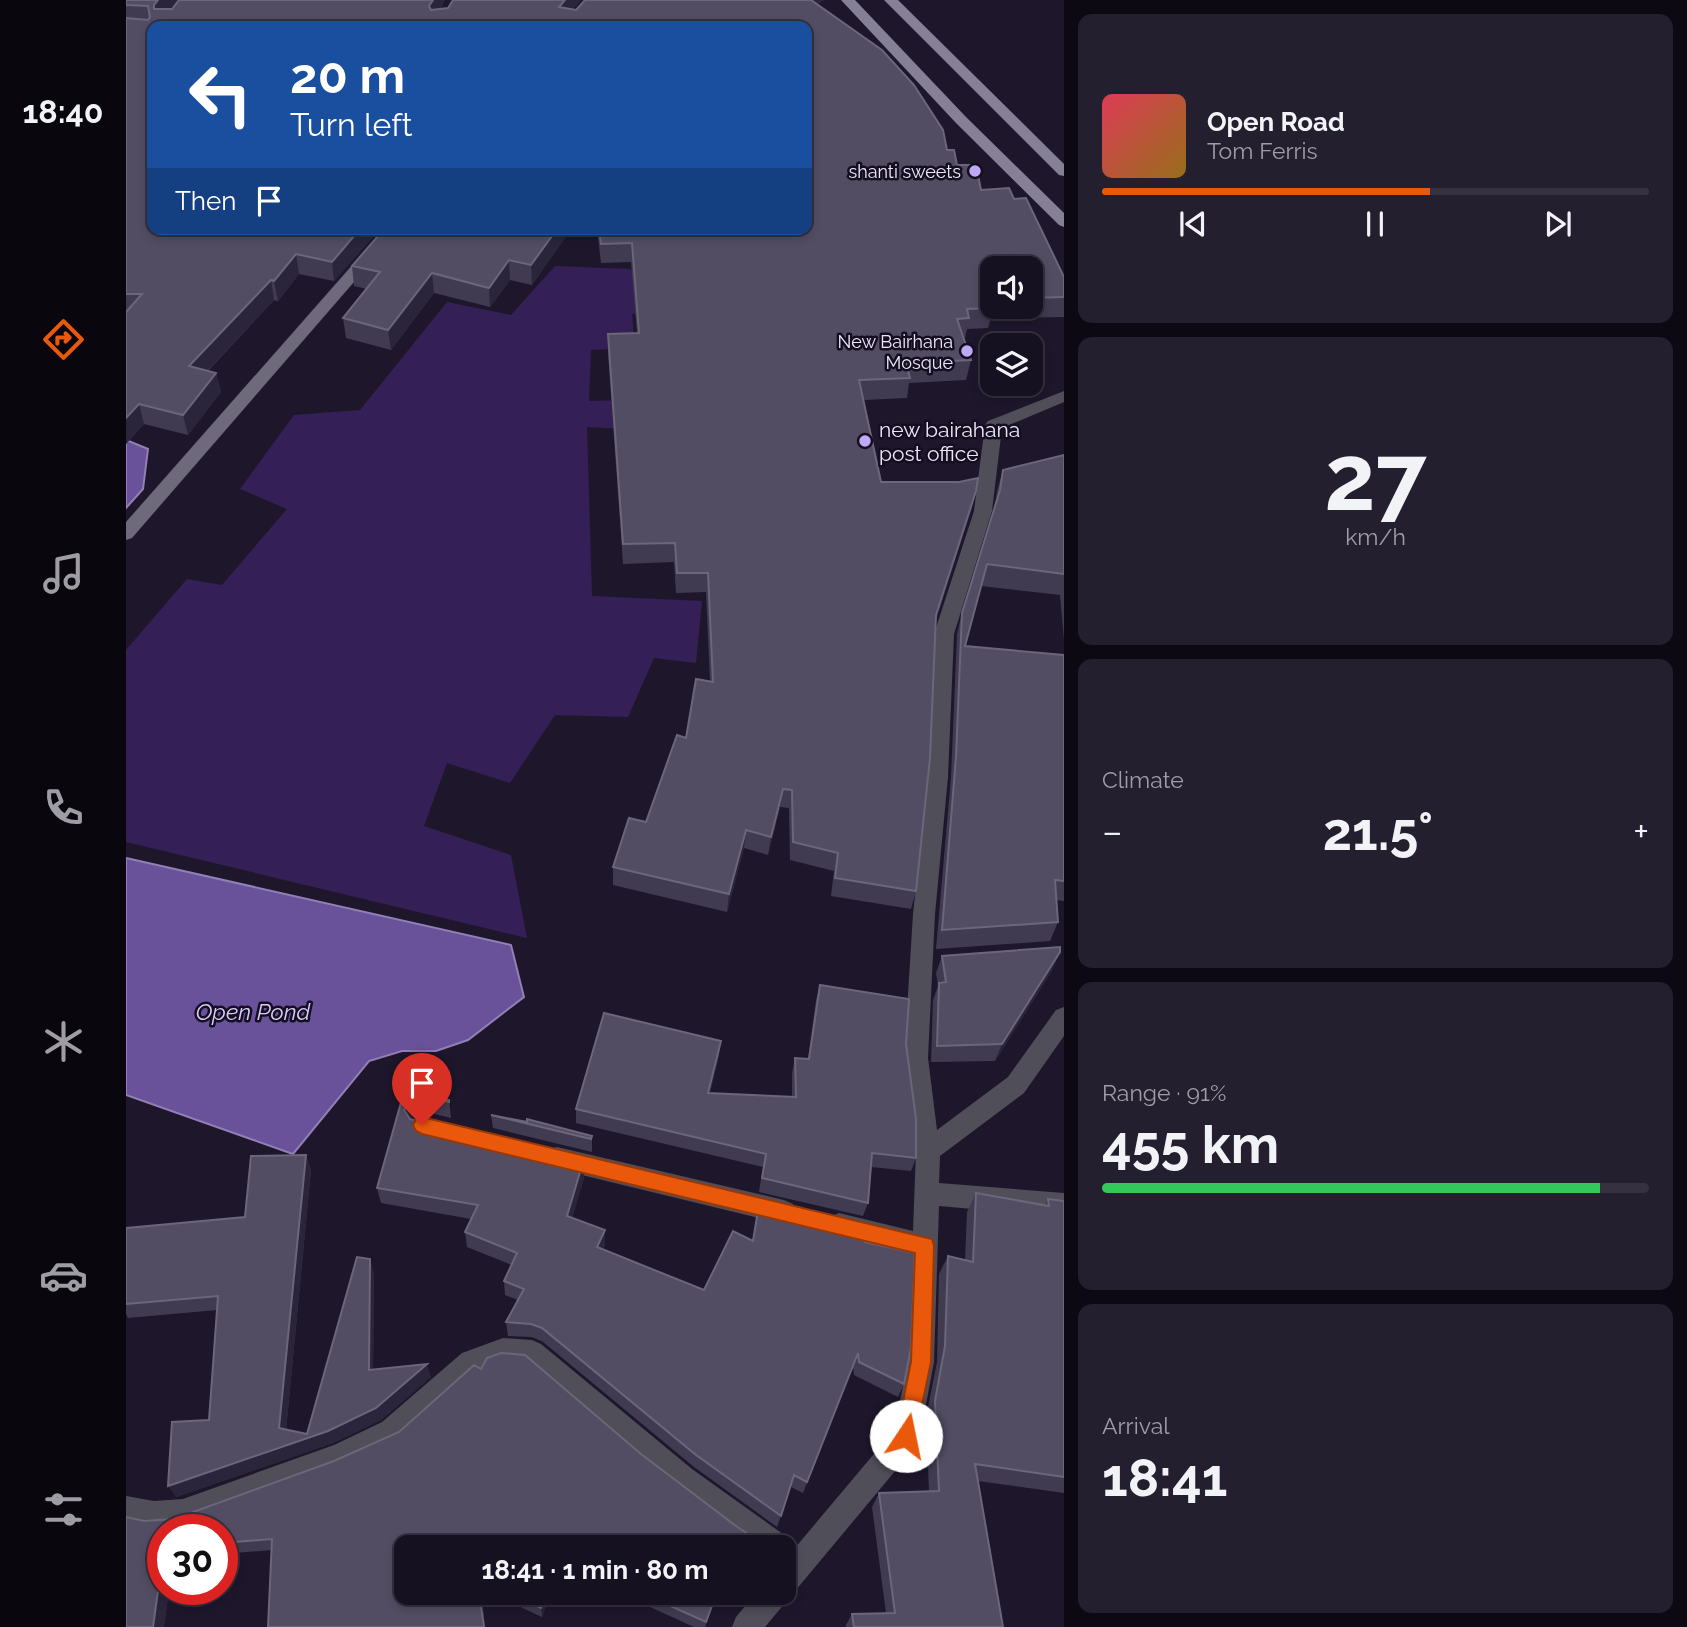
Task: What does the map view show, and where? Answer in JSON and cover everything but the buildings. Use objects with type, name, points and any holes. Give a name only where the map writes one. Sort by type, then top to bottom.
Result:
[{"type":"main road","points":[[848,0],[961,120],[1064,222]]},
{"type":"main road","points":[[891,0],[1064,172]]},
{"type":"street","points":[[126,534],[388,235]]},
{"type":"street","points":[[796,1559],[906,1436],[921,1362],[928,1151],[916,1058],[923,914],[939,776],[944,634],[983,511],[994,425],[1064,396]]},
{"type":"street","points":[[921,962],[947,960]]},
{"type":"street","points":[[928,1151],[1016,1085],[1064,1017]]},
{"type":"street","points":[[531,1151],[925,1246]]},
{"type":"street","points":[[926,1193],[1064,1205]]},
{"type":"street","points":[[126,1510],[154,1515],[183,1513],[338,1457],[391,1432],[471,1362],[503,1351],[532,1353],[670,1469],[727,1514],[759,1535]]},
{"type":"street","points":[[746,1627],[765,1605]]},
{"type":"shaded area","points":[[555,266],[629,269],[647,275],[648,312],[632,314],[635,348],[591,350],[589,401],[674,399],[681,432],[587,427],[592,596],[702,601],[696,663],[654,658],[628,717],[555,715],[510,783],[447,763],[424,826],[511,855],[527,938],[126,842],[126,650],[187,579],[222,585],[287,509],[240,489],[294,415],[360,410],[447,302],[511,315]]},
{"type":"water","points":[[126,440],[148,449],[143,489],[126,508]]},
{"type":"water","name":"Open Pond","points":[[126,858],[511,945],[524,997],[468,1040],[436,1051],[402,1051],[369,1061],[293,1154],[126,1095]]},
{"type":"place","name":"shanti sweets","points":[[975,171]]},
{"type":"place","name":"New Bairhana Mosque","points":[[967,351]]},
{"type":"place","name":"new bairahana post office","points":[[865,441]]},
{"type":"route","points":[[422,1125],[925,1246],[921,1362],[906,1436]]}]
